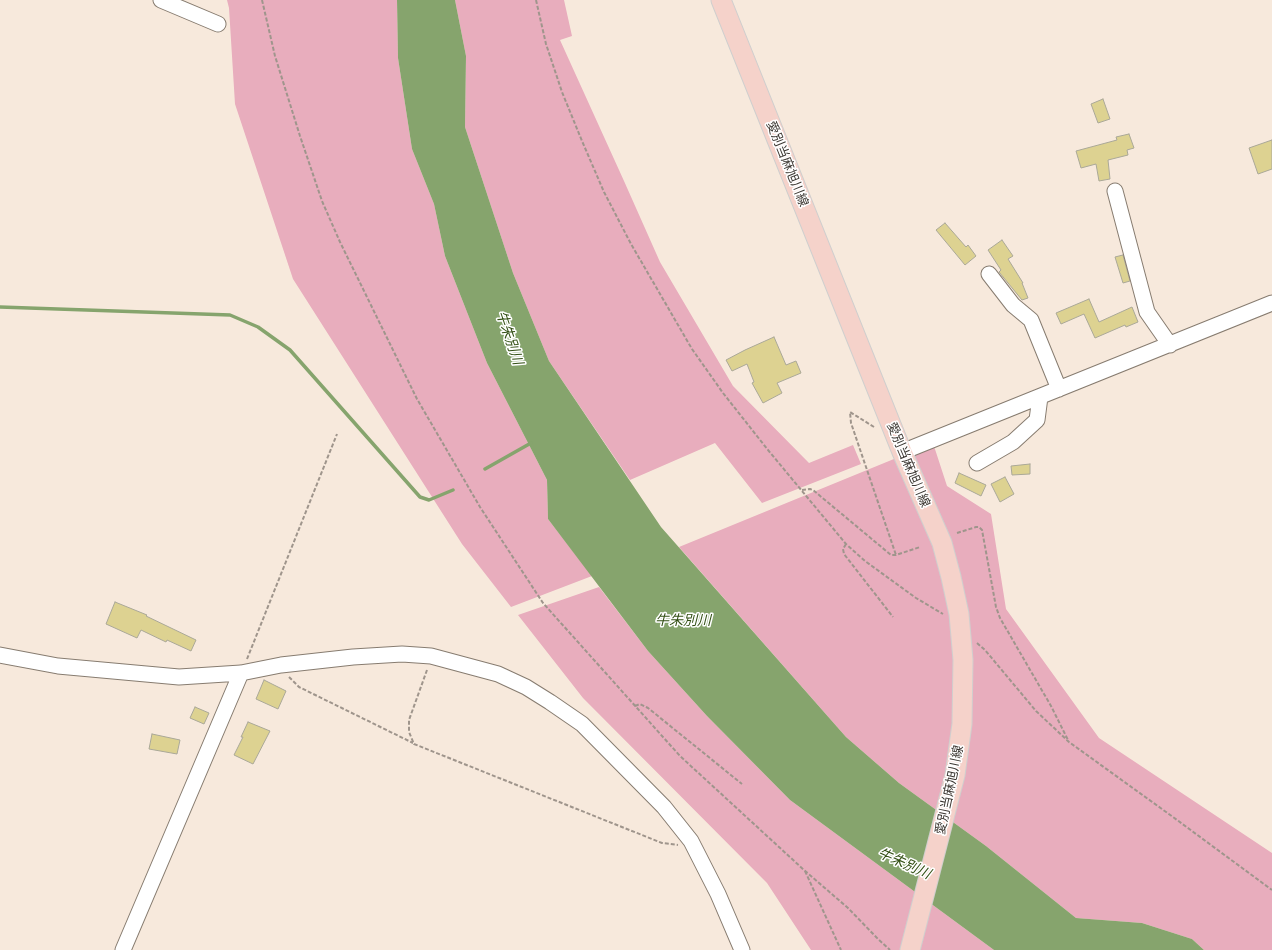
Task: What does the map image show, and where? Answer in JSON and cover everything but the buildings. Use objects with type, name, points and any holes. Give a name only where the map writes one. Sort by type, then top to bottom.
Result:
[{"type":"main road","name":"愛別当麻旭川線","points":[[721,0],[902,452],[942,543],[959,614],[963,660],[962,724],[955,776],[912,944]]},
{"type":"street","points":[[161,0],[218,24]]},
{"type":"street","points":[[1115,191],[1147,312],[1170,344]]},
{"type":"street","points":[[989,274],[1013,304],[1031,320],[1059,389]]},
{"type":"street","points":[[902,452],[1272,303]]},
{"type":"street","points":[[977,463],[1012,442],[1037,420],[1040,397]]},
{"type":"street","points":[[0,655],[58,666],[179,677],[241,673],[281,665],[354,657],[402,654],[431,656],[498,674],[526,687],[582,724],[664,807],[691,841],[718,894],[742,950]]},
{"type":"street","points":[[123,950],[241,673]]},
{"type":"path","points":[[262,0],[275,56],[322,201],[367,298],[417,399],[480,507],[543,603],[680,756],[804,870],[848,908],[890,950]]},
{"type":"path","points":[[536,0],[546,44],[562,92],[604,192],[630,244],[692,349],[723,393],[768,450],[846,544],[865,561],[916,598],[945,615]]},
{"type":"path","points":[[876,427],[850,412],[851,423],[896,555]]},
{"type":"path","points":[[241,673],[337,434]]},
{"type":"path","points":[[802,490],[813,490],[891,555],[896,555],[920,547]]},
{"type":"path","points":[[957,533],[976,527],[979,527],[982,530],[996,607],[1000,618],[1051,706],[1069,742]]},
{"type":"path","points":[[846,544],[843,549],[844,554],[893,617]]},
{"type":"path","points":[[974,640],[1036,711],[1069,742],[1272,890]]},
{"type":"path","points":[[414,744],[409,732],[410,720],[431,656]]},
{"type":"path","points":[[281,665],[289,677],[299,687],[414,744],[662,843],[676,846],[691,841]]},
{"type":"path","points":[[635,706],[640,704],[648,708],[742,784]]},
{"type":"path","points":[[804,870],[841,950]]},
{"type":"shaded area","points":[[227,0],[397,0],[398,58],[412,149],[434,204],[445,256],[487,363],[547,480],[548,519],[592,576],[511,607],[462,544],[293,279],[235,104],[229,8]]},
{"type":"shaded area","points":[[455,0],[564,0],[572,36],[560,40],[660,262],[733,386],[809,463],[853,445],[861,464],[762,503],[715,443],[630,480],[549,361],[513,273],[465,127],[466,56]]},
{"type":"shaded area","points":[[933,443],[947,486],[991,514],[1006,609],[1099,738],[1272,853],[1272,950],[1204,950],[1192,939],[1142,923],[1076,918],[986,846],[899,783],[846,737],[679,547]]},
{"type":"shaded area","points":[[599,587],[648,651],[707,716],[790,800],[994,950],[811,950],[767,883],[583,698],[518,615]]},
{"type":"water","name":"牛朱別川","points":[[397,0],[455,0],[466,56],[465,127],[513,273],[549,361],[661,527],[846,737],[899,783],[986,846],[1076,918],[1142,923],[1192,939],[1204,950],[994,950],[790,800],[707,716],[648,651],[548,519],[547,480],[487,363],[445,256],[434,204],[412,149],[398,58]]},
{"type":"waterway","points":[[0,307],[230,315],[258,327],[290,350],[420,497],[429,500],[453,490]]},
{"type":"waterway","points":[[485,469],[531,443]]}]
